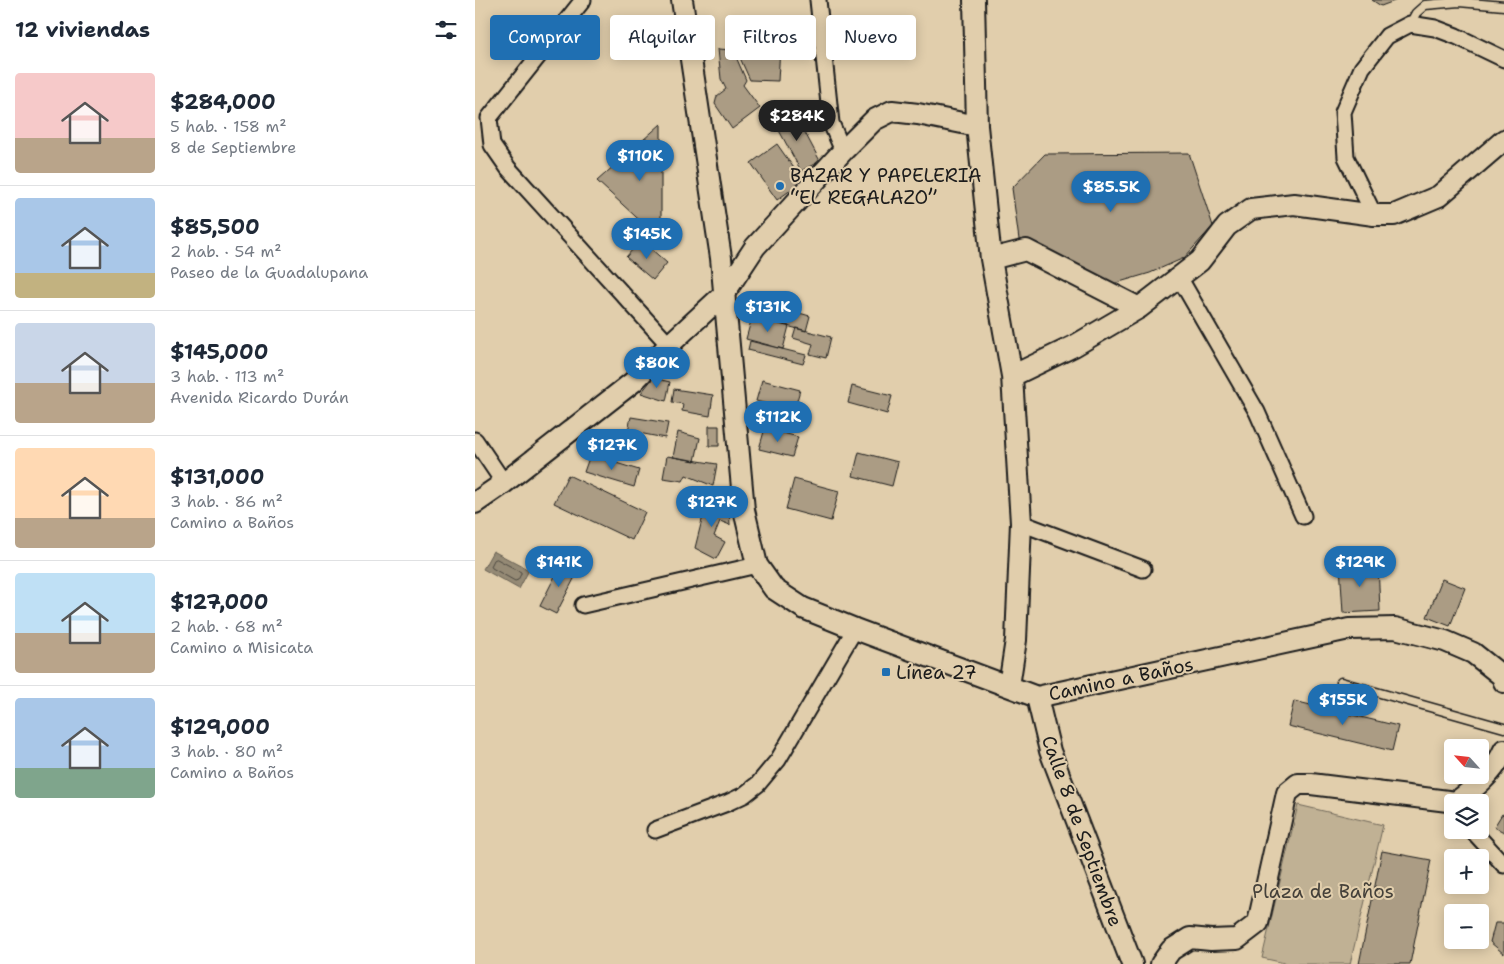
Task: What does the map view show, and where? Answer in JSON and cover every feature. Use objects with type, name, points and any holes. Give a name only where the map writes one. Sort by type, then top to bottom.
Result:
[{"type":"street","points":[[583,0],[489,118],[492,146],[508,168],[669,345]]},
{"type":"street","name":"Camino a Baños","points":[[682,0],[721,258],[743,510],[757,565],[774,589],[803,608],[1037,697],[1349,629],[1395,628],[1445,641],[1473,653],[1502,676],[1504,682]]},
{"type":"street","points":[[818,0],[831,123],[843,151]]},
{"type":"street","points":[[973,0],[977,126],[991,259],[1012,376],[1021,524],[1016,640],[1009,686]]},
{"type":"street","points":[[1374,214],[1346,157],[1343,112],[1362,68],[1387,36],[1410,24],[1435,28],[1457,36],[1504,59]]},
{"type":"street","points":[[475,504],[633,382],[669,345],[724,294],[755,247],[874,120],[892,111],[918,114],[977,126]]},
{"type":"street","points":[[1012,376],[1074,346],[1139,308],[1200,261],[1227,226],[1251,209],[1294,204],[1395,215],[1439,196],[1504,140]]},
{"type":"street","points":[[991,259],[1026,250],[1139,308]]},
{"type":"street","points":[[1179,277],[1257,412],[1303,516]]},
{"type":"street","points":[[475,440],[504,483]]},
{"type":"street","points":[[1021,524],[1143,570]]},
{"type":"street","points":[[583,605],[757,565]]},
{"type":"street","points":[[655,830],[727,803],[758,784],[778,760],[855,629]]},
{"type":"street","name":"Calle 8 de Septiembre","points":[[1037,697],[1050,751],[1132,964]]},
{"type":"street","points":[[1466,794],[1479,784],[1499,761],[1504,750]]},
{"type":"street","points":[[1161,964],[1171,950],[1190,938],[1211,940],[1237,938],[1258,923],[1287,793],[1298,784],[1444,801]]},
{"type":"street","points":[[1480,839],[1504,866]]},
{"type":"lane","points":[[1410,24],[1416,13],[1425,5],[1459,2],[1504,6]]},
{"type":"lane","points":[[1341,682],[1504,728]]},
{"type":"green space","name":"Plaza de Baños","points":[[1298,805],[1383,825],[1350,964],[1289,964],[1262,958]]},
{"type":"water","points":[[493,551],[529,570],[519,589],[483,569]]},
{"type":"building","points":[[1372,0],[1397,0],[1381,6]]},
{"type":"building","points":[[718,49],[725,49],[725,60],[737,60],[746,80],[743,85],[760,108],[732,129],[715,104],[717,96],[726,89],[721,79]]},
{"type":"building","points":[[741,60],[779,60],[778,81],[750,80]]},
{"type":"building","points":[[794,112],[820,161],[801,171],[775,123]]},
{"type":"building","points":[[661,124],[661,240],[597,181]]},
{"type":"building","points":[[777,144],[803,181],[777,200],[751,163]]},
{"type":"building","points":[[1189,153],[1213,226],[1184,258],[1150,273],[1106,286],[1020,247],[1012,188],[1045,154]]},
{"type":"building","points":[[641,240],[667,263],[653,280],[626,257]]},
{"type":"building","points":[[756,301],[810,316],[806,331],[752,317]]},
{"type":"building","points":[[752,317],[789,326],[783,349],[746,339]]},
{"type":"building","points":[[796,328],[831,337],[826,358],[810,354],[813,344],[793,338]]},
{"type":"building","points":[[750,341],[806,355],[803,364],[748,350]]},
{"type":"building","points":[[653,378],[670,382],[666,401],[641,393]]},
{"type":"building","points":[[762,380],[800,390],[794,411],[756,401]]},
{"type":"building","points":[[852,386],[892,396],[887,414],[848,403]]},
{"type":"building","points":[[674,389],[713,395],[710,416],[682,411],[683,404],[672,402]]},
{"type":"building","points":[[631,417],[668,423],[665,438],[628,431]]},
{"type":"building","points":[[709,426],[719,426],[719,446],[709,446]]},
{"type":"building","points":[[765,428],[798,437],[792,457],[759,449]]},
{"type":"building","points":[[678,432],[700,438],[695,461],[673,457]]},
{"type":"building","points":[[859,452],[898,462],[892,486],[853,476]]},
{"type":"building","points":[[590,455],[639,470],[634,487],[584,472]]},
{"type":"building","points":[[667,456],[717,464],[713,486],[686,475],[683,481],[663,478]]},
{"type":"building","points":[[568,475],[645,512],[632,540],[554,503]]},
{"type":"building","points":[[794,479],[839,491],[831,521],[786,509]]},
{"type":"building","points":[[711,496],[729,509],[730,525],[720,521],[714,536],[725,542],[716,559],[695,548],[704,512]]},
{"type":"building","points":[[562,562],[578,571],[556,614],[540,606]]},
{"type":"building","points":[[1378,563],[1380,611],[1343,613],[1340,565]]},
{"type":"building","points":[[1442,579],[1465,588],[1450,626],[1427,617]]},
{"type":"building","points":[[1294,701],[1398,726],[1392,751],[1288,726]]},
{"type":"building","points":[[1502,814],[1504,815],[1504,832],[1494,827]]},
{"type":"building","points":[[1382,851],[1431,860],[1410,964],[1359,964]]},
{"type":"building","points":[[1495,923],[1504,923],[1504,954],[1490,942]]},
{"type":"place","name":"BAZAR Y PAPELERIA “EL REGALAZO”","points":[[780,186]]},
{"type":"place","name":"Línea 27","points":[[886,672]]}]
